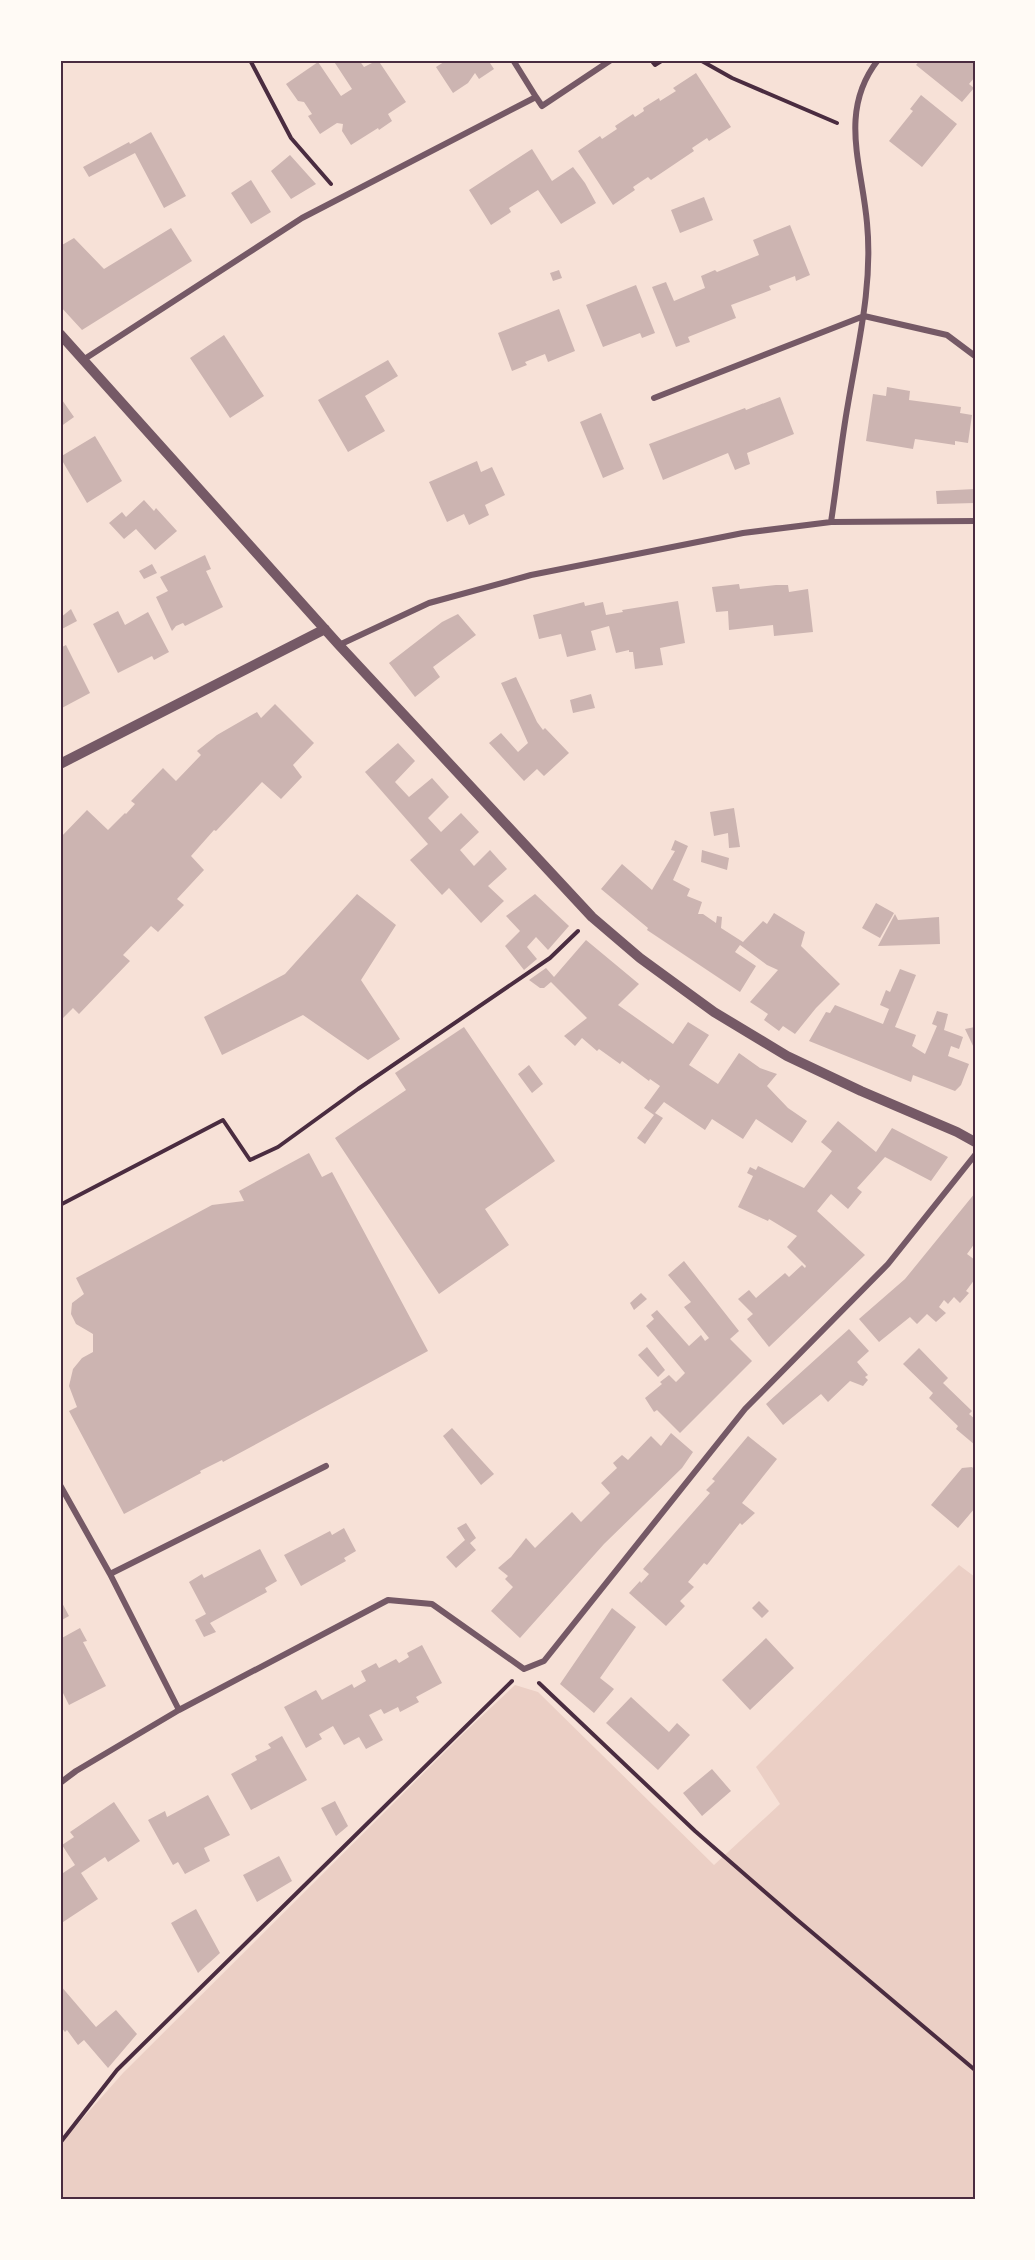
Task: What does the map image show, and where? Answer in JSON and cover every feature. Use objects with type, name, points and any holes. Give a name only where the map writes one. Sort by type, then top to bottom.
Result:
[{"type":"street","points":[[513,60],[542,106],[611,60]]},
{"type":"street","points":[[831,522],[864,316],[869,269],[867,223],[854,130],[855,113],[865,77],[878,60]]},
{"type":"street","points":[[82,360],[302,218],[536,97]]},
{"type":"street","points":[[654,398],[864,316],[947,335],[975,356]]},
{"type":"street","points":[[60,334],[339,645],[592,917],[640,958],[714,1012],[787,1056],[975,1142]]},
{"type":"street","points":[[339,645],[429,603],[531,575],[743,533],[831,522],[975,521]]},
{"type":"street","points":[[60,764],[325,629]]},
{"type":"street","points":[[60,1783],[75,1771],[178,1710],[388,1600],[432,1604],[524,1669],[544,1661],[745,1409],[888,1264],[975,1155]]},
{"type":"street","points":[[110,1574],[326,1466]]},
{"type":"street","points":[[60,1485],[110,1574],[178,1710]]},
{"type":"path","points":[[250,60],[291,138],[343,198]]},
{"type":"path","points":[[651,60],[655,65],[663,60]]},
{"type":"path","points":[[700,60],[732,78],[854,130]]},
{"type":"path","points":[[60,1205],[222,1120],[250,1160],[278,1147],[358,1089],[550,958],[592,917]]},
{"type":"path","points":[[60,2143],[117,2070],[524,1669],[704,1838],[975,2070]]},
{"type":"shaded area","points":[[959,1565],[975,1577],[975,2200],[60,2200],[60,2144],[123,2073],[515,1685],[538,1692],[714,1865],[780,1804],[756,1767]]},
{"type":"building","points":[[333,60],[359,60],[364,67],[378,60],[406,102],[388,114],[392,121],[351,145],[342,131],[343,124],[337,123],[320,134],[308,116],[312,114],[304,102],[298,101],[286,84],[318,62],[341,96],[352,89]]},
{"type":"building","points":[[447,60],[488,60],[494,69],[479,79],[475,73],[468,83],[453,93],[436,67]]},
{"type":"building","points":[[920,60],[975,60],[975,77],[969,84],[974,88],[962,102],[916,65]]},
{"type":"building","points":[[696,73],[731,127],[709,141],[707,138],[692,148],[694,151],[651,180],[648,177],[633,187],[635,190],[613,205],[578,151],[600,136],[602,139],[617,129],[615,126],[633,114],[635,117],[644,111],[643,108],[659,98],[660,101],[676,91],[673,88]]},
{"type":"building","points":[[921,95],[957,124],[922,167],[889,141],[913,111],[910,109]]},
{"type":"building","points":[[151,132],[186,196],[164,208],[135,153],[89,177],[83,167]]},
{"type":"building","points":[[532,149],[552,181],[573,167],[596,203],[561,224],[538,190],[509,208],[511,212],[491,225],[469,190]]},
{"type":"building","points":[[290,155],[316,184],[291,199],[271,171]]},
{"type":"building","points":[[251,180],[271,212],[251,224],[231,193]]},
{"type":"building","points":[[704,197],[713,220],[680,233],[671,210]]},
{"type":"building","points":[[790,225],[810,275],[796,281],[795,276],[769,286],[771,290],[731,305],[736,318],[688,337],[690,342],[676,347],[652,287],[666,282],[674,301],[705,288],[701,276],[759,255],[753,240]]},
{"type":"building","points":[[171,228],[192,261],[82,330],[60,306],[60,243],[62,245],[74,238],[104,269]]},
{"type":"building","points":[[559,270],[562,278],[553,281],[550,273]]},
{"type":"building","points":[[636,285],[655,333],[642,338],[640,333],[603,347],[586,305]]},
{"type":"building","points":[[559,309],[575,351],[548,362],[545,354],[525,362],[527,365],[512,371],[498,333]]},
{"type":"building","points":[[224,335],[264,396],[230,418],[190,358]]},
{"type":"building","points":[[388,360],[398,376],[365,396],[385,431],[348,452],[318,400]]},
{"type":"building","points":[[887,387],[910,391],[909,400],[961,407],[960,413],[972,415],[968,443],[955,441],[955,445],[915,439],[913,449],[866,441],[873,394],[886,396]]},
{"type":"building","points":[[60,397],[74,417],[60,427]]},
{"type":"building","points":[[780,397],[794,434],[747,453],[750,464],[735,470],[728,453],[663,480],[649,444]]},
{"type":"building","points":[[601,413],[624,469],[603,478],[580,422]]},
{"type":"building","points":[[95,436],[122,481],[87,503],[60,457]]},
{"type":"building","points":[[477,461],[481,472],[492,467],[505,495],[485,505],[489,515],[469,525],[464,514],[447,522],[429,482]]},
{"type":"building","points":[[975,489],[975,503],[937,504],[936,491]]},
{"type":"building","points":[[144,500],[154,511],[156,508],[177,531],[155,550],[136,529],[124,539],[109,523],[122,512],[126,517]]},
{"type":"building","points":[[205,555],[211,569],[206,571],[223,607],[185,626],[183,623],[176,626],[172,631],[156,597],[168,591],[160,577]]},
{"type":"building","points":[[152,564],[157,573],[144,579],[139,571]]},
{"type":"building","points":[[739,584],[740,589],[788,585],[789,592],[808,589],[813,632],[774,636],[773,625],[729,630],[728,611],[716,612],[712,587]]},
{"type":"building","points":[[678,601],[685,643],[660,648],[663,665],[635,669],[633,652],[629,650],[616,653],[609,626],[591,631],[596,650],[567,657],[561,634],[539,639],[533,615],[584,602],[585,606],[603,602],[606,615],[623,612],[622,610]]},
{"type":"building","points":[[71,609],[77,621],[60,630],[60,618]]},
{"type":"building","points":[[118,611],[125,625],[148,612],[169,652],[154,660],[152,656],[118,673],[93,624]]},
{"type":"building","points":[[458,614],[476,635],[433,667],[440,677],[415,697],[389,663],[442,622]]},
{"type":"building","points":[[66,645],[90,693],[60,709],[60,648]]},
{"type":"building","points":[[516,677],[537,722],[569,753],[544,776],[537,769],[524,781],[489,743],[501,733],[518,752],[528,743],[501,683]]},
{"type":"building","points":[[591,694],[595,708],[573,713],[570,700]]},
{"type":"building","points":[[275,704],[314,743],[293,765],[302,777],[281,799],[262,782],[216,831],[214,830],[191,856],[204,870],[177,899],[184,905],[158,932],[151,926],[123,955],[130,961],[79,1014],[73,1008],[60,1021],[60,838],[87,810],[108,830],[135,804],[131,801],[163,768],[176,781],[201,755],[197,751],[217,735],[257,712],[261,718]]},
{"type":"building","points":[[398,743],[415,761],[395,782],[409,797],[432,778],[449,797],[428,818],[441,832],[461,813],[479,832],[460,850],[474,866],[490,850],[507,869],[488,886],[504,901],[481,923],[449,888],[442,895],[410,860],[428,844],[365,772]]},
{"type":"building","points":[[734,808],[740,847],[729,848],[728,833],[714,836],[710,812]]},
{"type":"building","points":[[675,840],[688,846],[673,880],[690,889],[687,896],[702,902],[698,914],[703,914],[716,923],[717,916],[722,917],[721,928],[743,942],[763,921],[767,924],[774,913],[805,932],[801,946],[840,984],[795,1034],[783,1026],[779,1031],[764,1020],[768,1014],[750,1002],[778,970],[767,965],[740,945],[735,952],[756,966],[740,992],[647,930],[648,928],[601,889],[622,864],[652,890],[675,851],[671,850]]},
{"type":"building","points":[[702,850],[729,858],[727,870],[701,862]]},
{"type":"building","points":[[357,894],[396,925],[361,980],[400,1039],[368,1060],[303,1015],[222,1055],[204,1017],[285,974]]},
{"type":"building","points":[[535,894],[569,926],[548,950],[536,937],[527,947],[537,959],[524,970],[505,946],[520,931],[506,916]]},
{"type":"building","points":[[876,903],[894,913],[880,938],[862,928]]},
{"type":"building","points":[[895,914],[898,920],[939,917],[940,944],[878,946]]},
{"type":"building","points":[[586,940],[639,984],[618,1005],[673,1044],[688,1022],[709,1035],[689,1065],[718,1084],[739,1053],[760,1068],[777,1074],[767,1086],[788,1108],[807,1121],[792,1143],[756,1119],[743,1139],[712,1119],[705,1130],[664,1102],[655,1113],[663,1118],[645,1144],[637,1138],[654,1115],[644,1108],[660,1086],[650,1079],[649,1081],[622,1061],[620,1064],[599,1049],[597,1051],[582,1038],[575,1046],[564,1036],[587,1018],[551,982],[544,988],[540,988],[529,980],[546,968],[554,977]]},
{"type":"building","points":[[900,969],[916,975],[895,1027],[916,1035],[912,1046],[925,1054],[937,1026],[932,1024],[937,1011],[948,1014],[944,1030],[963,1037],[959,1049],[951,1046],[948,1056],[969,1064],[961,1085],[955,1091],[913,1075],[911,1082],[809,1041],[826,1012],[830,1013],[835,1005],[883,1024],[889,1009],[880,1005],[886,990],[890,992]]},
{"type":"building","points":[[464,1027],[555,1161],[485,1209],[509,1245],[439,1294],[335,1138],[406,1090],[395,1073]]},
{"type":"building","points":[[975,1027],[975,1050],[965,1029]]},
{"type":"building","points":[[529,1065],[543,1084],[532,1093],[518,1074]]},
{"type":"building","points":[[838,1121],[876,1152],[892,1128],[948,1157],[931,1181],[885,1157],[857,1188],[862,1192],[848,1209],[831,1194],[817,1211],[865,1255],[769,1347],[747,1319],[753,1314],[738,1299],[749,1290],[756,1298],[785,1273],[789,1277],[802,1265],[805,1268],[806,1266],[787,1247],[797,1236],[769,1219],[768,1221],[738,1207],[753,1176],[747,1173],[750,1167],[756,1170],[758,1166],[804,1188],[832,1151],[821,1142]]},
{"type":"building","points":[[309,1153],[322,1177],[332,1172],[428,1351],[223,1462],[222,1460],[200,1471],[201,1473],[124,1514],[69,1411],[77,1407],[69,1386],[73,1369],[82,1358],[93,1352],[93,1334],[76,1324],[71,1314],[72,1303],[84,1294],[76,1278],[212,1205],[244,1201],[239,1191]]},
{"type":"building","points":[[975,1193],[975,1243],[967,1254],[975,1260],[975,1279],[966,1291],[969,1293],[960,1303],[954,1297],[948,1304],[944,1300],[939,1307],[946,1313],[936,1322],[927,1314],[917,1324],[910,1317],[879,1342],[859,1319],[905,1279]]},
{"type":"building","points":[[684,1261],[739,1331],[730,1339],[752,1361],[680,1433],[657,1410],[654,1412],[645,1398],[669,1375],[676,1382],[685,1373],[646,1326],[654,1319],[651,1315],[657,1310],[689,1346],[701,1335],[705,1341],[709,1338],[684,1307],[691,1302],[668,1275]]},
{"type":"building","points":[[641,1293],[647,1299],[634,1310],[630,1303]]},
{"type":"building","points":[[849,1329],[869,1351],[857,1362],[868,1375],[865,1377],[868,1380],[863,1386],[850,1381],[828,1402],[821,1394],[783,1425],[766,1404]]},
{"type":"building","points":[[647,1347],[665,1370],[658,1377],[638,1355]]},
{"type":"building","points":[[919,1348],[948,1378],[943,1383],[972,1411],[969,1414],[975,1419],[975,1445],[956,1429],[958,1426],[929,1398],[933,1393],[903,1364]]},
{"type":"building","points":[[452,1428],[494,1474],[481,1485],[443,1436]]},
{"type":"building","points":[[671,1433],[693,1452],[682,1468],[604,1544],[520,1638],[491,1611],[513,1587],[505,1579],[508,1576],[498,1568],[511,1557],[526,1538],[535,1548],[572,1512],[581,1522],[610,1493],[601,1483],[617,1468],[613,1463],[622,1455],[628,1460],[651,1436],[661,1446]]},
{"type":"building","points":[[748,1436],[777,1459],[742,1503],[755,1513],[742,1525],[740,1523],[707,1565],[704,1563],[688,1582],[694,1587],[680,1601],[685,1606],[666,1626],[629,1593],[649,1574],[643,1569],[710,1493],[706,1490],[715,1481],[712,1479]]},
{"type":"building","points":[[972,1467],[975,1470],[975,1508],[958,1528],[931,1505],[962,1468]]},
{"type":"building","points":[[466,1523],[476,1538],[470,1543],[476,1550],[456,1568],[446,1557],[465,1540],[457,1528]]},
{"type":"building","points":[[344,1528],[356,1551],[344,1558],[346,1561],[301,1586],[284,1555],[330,1531],[332,1535]]},
{"type":"building","points":[[260,1549],[277,1581],[265,1588],[267,1592],[210,1623],[216,1632],[204,1637],[195,1620],[206,1614],[189,1582],[202,1574],[204,1578]]},
{"type":"building","points":[[60,1599],[69,1616],[60,1621]]},
{"type":"building","points":[[759,1601],[769,1611],[762,1618],[752,1608]]},
{"type":"building","points":[[612,1608],[636,1627],[600,1678],[614,1689],[594,1713],[560,1684]]},
{"type":"building","points":[[80,1628],[87,1641],[83,1642],[106,1686],[69,1705],[60,1687],[60,1639]]},
{"type":"building","points":[[766,1638],[794,1668],[750,1710],[722,1680]]},
{"type":"building","points":[[422,1645],[442,1683],[416,1697],[419,1702],[400,1712],[398,1707],[384,1714],[381,1709],[369,1715],[383,1740],[366,1749],[359,1737],[344,1745],[333,1726],[319,1734],[322,1739],[306,1748],[284,1707],[316,1690],[322,1700],[352,1684],[354,1688],[366,1681],[361,1671],[376,1663],[379,1668],[396,1659],[399,1663],[409,1657],[407,1653]]},
{"type":"building","points":[[631,1697],[669,1732],[677,1723],[690,1735],[658,1770],[606,1723]]},
{"type":"building","points":[[282,1736],[307,1780],[251,1810],[231,1774],[257,1760],[255,1756],[271,1748],[268,1744]]},
{"type":"building","points":[[712,1769],[731,1791],[702,1816],[683,1793]]},
{"type":"building","points":[[208,1795],[230,1835],[204,1848],[210,1861],[185,1874],[178,1862],[173,1865],[148,1820],[165,1811],[167,1817]]},
{"type":"building","points":[[335,1801],[348,1826],[336,1836],[321,1808]]},
{"type":"building","points":[[114,1802],[140,1841],[108,1862],[105,1857],[81,1873],[98,1899],[60,1924],[60,1875],[75,1865],[62,1845],[74,1837],[70,1832]]},
{"type":"building","points":[[279,1856],[292,1881],[257,1902],[243,1875]]},
{"type":"building","points":[[196,1909],[220,1953],[198,1973],[171,1923]]},
{"type":"building","points":[[60,1985],[96,2027],[116,2010],[137,2034],[108,2068],[84,2040],[78,2045],[67,2030],[65,2032],[60,2026]]}]
